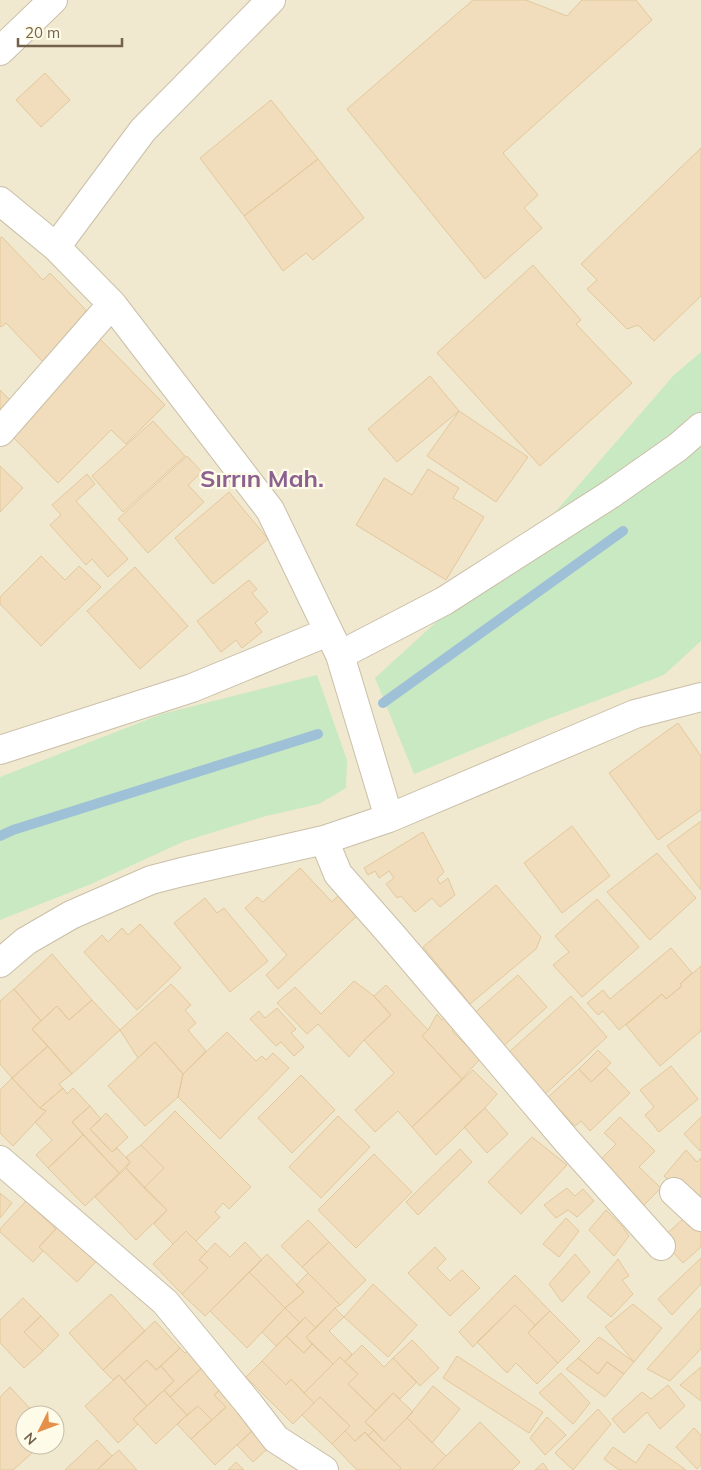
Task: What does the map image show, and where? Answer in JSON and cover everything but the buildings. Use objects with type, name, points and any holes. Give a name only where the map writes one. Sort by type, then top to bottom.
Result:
[{"type":"street","points":[[0,51],[53,0]]},
{"type":"street","points":[[56,247],[143,130],[271,0]]},
{"type":"street","points":[[0,201],[56,247],[112,304],[270,510],[334,644],[388,818]]},
{"type":"street","points":[[0,432],[112,304]]},
{"type":"street","points":[[0,750],[334,644],[444,601],[611,494],[678,447],[701,427]]},
{"type":"street","points":[[0,963],[26,941],[71,915],[151,880],[324,840],[388,818],[635,714],[701,696]]},
{"type":"street","points":[[324,840],[338,874],[567,1141],[661,1246]]},
{"type":"street","points":[[0,1160],[165,1302],[276,1439],[312,1467]]},
{"type":"street","points":[[674,1192],[701,1217]]},
{"type":"shaded area","points":[[0,0],[701,0],[701,1470],[0,1470]]},
{"type":"green space","points":[[701,352],[701,641],[664,675],[545,720],[414,774],[375,678],[551,517],[674,375]]},
{"type":"green space","points":[[317,675],[347,760],[346,788],[319,804],[266,816],[185,841],[91,884],[0,920],[0,777],[162,714]]},
{"type":"waterway","points":[[383,703],[623,531]]},
{"type":"waterway","points":[[0,836],[13,830],[318,734]]},
{"type":"district","name":"Sırrın Mah.","points":[[262,478]]}]
